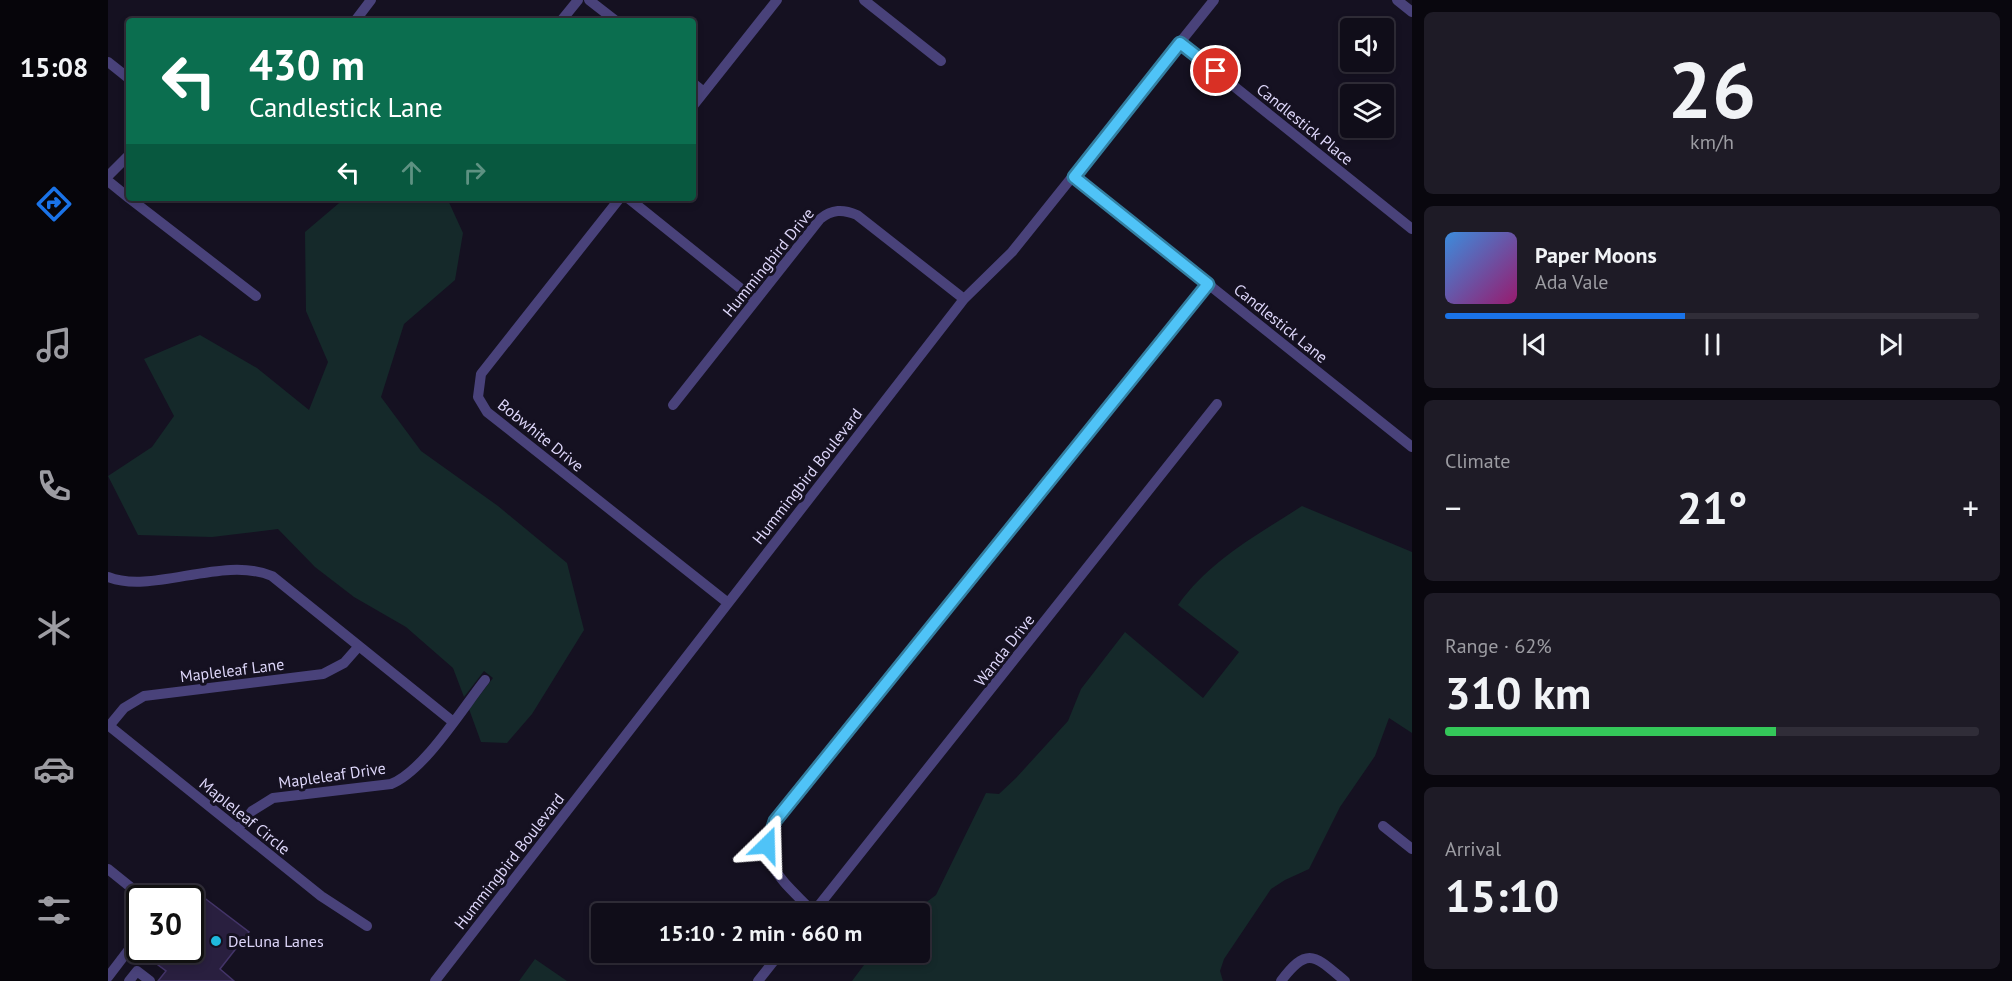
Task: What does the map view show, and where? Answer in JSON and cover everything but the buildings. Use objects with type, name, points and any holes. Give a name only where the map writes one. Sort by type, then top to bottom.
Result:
[{"type":"street","points":[[357,18],[371,0]]},
{"type":"street","points":[[563,18],[578,0]]},
{"type":"street","points":[[590,0],[612,18]]},
{"type":"street","points":[[696,102],[777,0]]},
{"type":"street","points":[[864,0],[941,61]]},
{"type":"street","name":"Hummingbird Boulevard","points":[[435,981],[964,299],[1012,252],[1214,0]]},
{"type":"street","points":[[1397,0],[1412,12]]},
{"type":"street","name":"Candlestick Place","points":[[1180,43],[1412,229]]},
{"type":"street","points":[[108,62],[126,76]]},
{"type":"street","points":[[696,85],[704,92]]},
{"type":"street","points":[[108,176],[126,158]]},
{"type":"street","name":"Candlestick Lane","points":[[1074,177],[1412,447]]},
{"type":"street","points":[[108,182],[126,196]]},
{"type":"street","points":[[133,201],[256,296]]},
{"type":"street","name":"Bobwhite Drive","points":[[618,201],[481,374],[478,397],[487,412],[728,603]]},
{"type":"street","points":[[632,201],[754,300]]},
{"type":"street","name":"Hummingbird Drive","points":[[673,405],[820,219],[840,210],[857,214],[964,299]]},
{"type":"street","points":[[805,903],[770,862],[767,845],[775,821],[1208,284]]},
{"type":"street","name":"Wanda Drive","points":[[821,903],[1217,404]]},
{"type":"street","points":[[108,577],[128,582],[241,569],[260,571],[272,576],[452,721]]},
{"type":"street","name":"Mapleleaf Lane","points":[[109,726],[124,708],[144,696],[323,674],[344,663],[359,646]]},
{"type":"street","name":"Mapleleaf Drive","points":[[237,829],[252,810],[273,798],[391,784],[401,780],[418,766],[485,680]]},
{"type":"street","name":"Mapleleaf Circle","points":[[109,726],[321,896],[367,926]]},
{"type":"street","points":[[1383,826],[1412,849]]},
{"type":"street","points":[[108,869],[128,885]]},
{"type":"street","points":[[109,972],[126,952]]},
{"type":"street","points":[[1281,981],[1295,962],[1305,958],[1318,959],[1345,981]]},
{"type":"street","points":[[758,981],[772,963]]},
{"type":"street","points":[[129,981],[137,971],[150,981]]},
{"type":"green space","points":[[341,201],[448,201],[463,233],[455,280],[404,324],[381,397],[421,451],[498,506],[567,563],[584,630],[532,714],[507,743],[481,742],[469,709],[493,678],[484,671],[464,697],[453,668],[406,627],[354,597],[315,567],[278,529],[212,537],[138,535],[108,476],[152,447],[174,416],[144,359],[200,335],[257,368],[309,410],[328,362],[306,311],[305,232]]},
{"type":"green space","points":[[1302,506],[1412,552],[1412,733],[1389,718],[1375,756],[1340,807],[1309,869],[1271,889],[1224,959],[1220,971],[1223,981],[852,981],[866,963],[930,963],[930,903],[925,903],[936,895],[986,793],[999,794],[1068,721],[1081,689],[1125,632],[1203,698],[1239,652],[1178,605],[1204,575],[1251,538]]},
{"type":"green space","points":[[535,959],[567,981],[519,981]]},
{"type":"place","name":"DeLuna Lanes","points":[[216,941]]},
{"type":"route","points":[[767,845],[768,835],[775,821],[800,789],[1208,284],[1074,177],[1180,43],[1216,71]]}]
